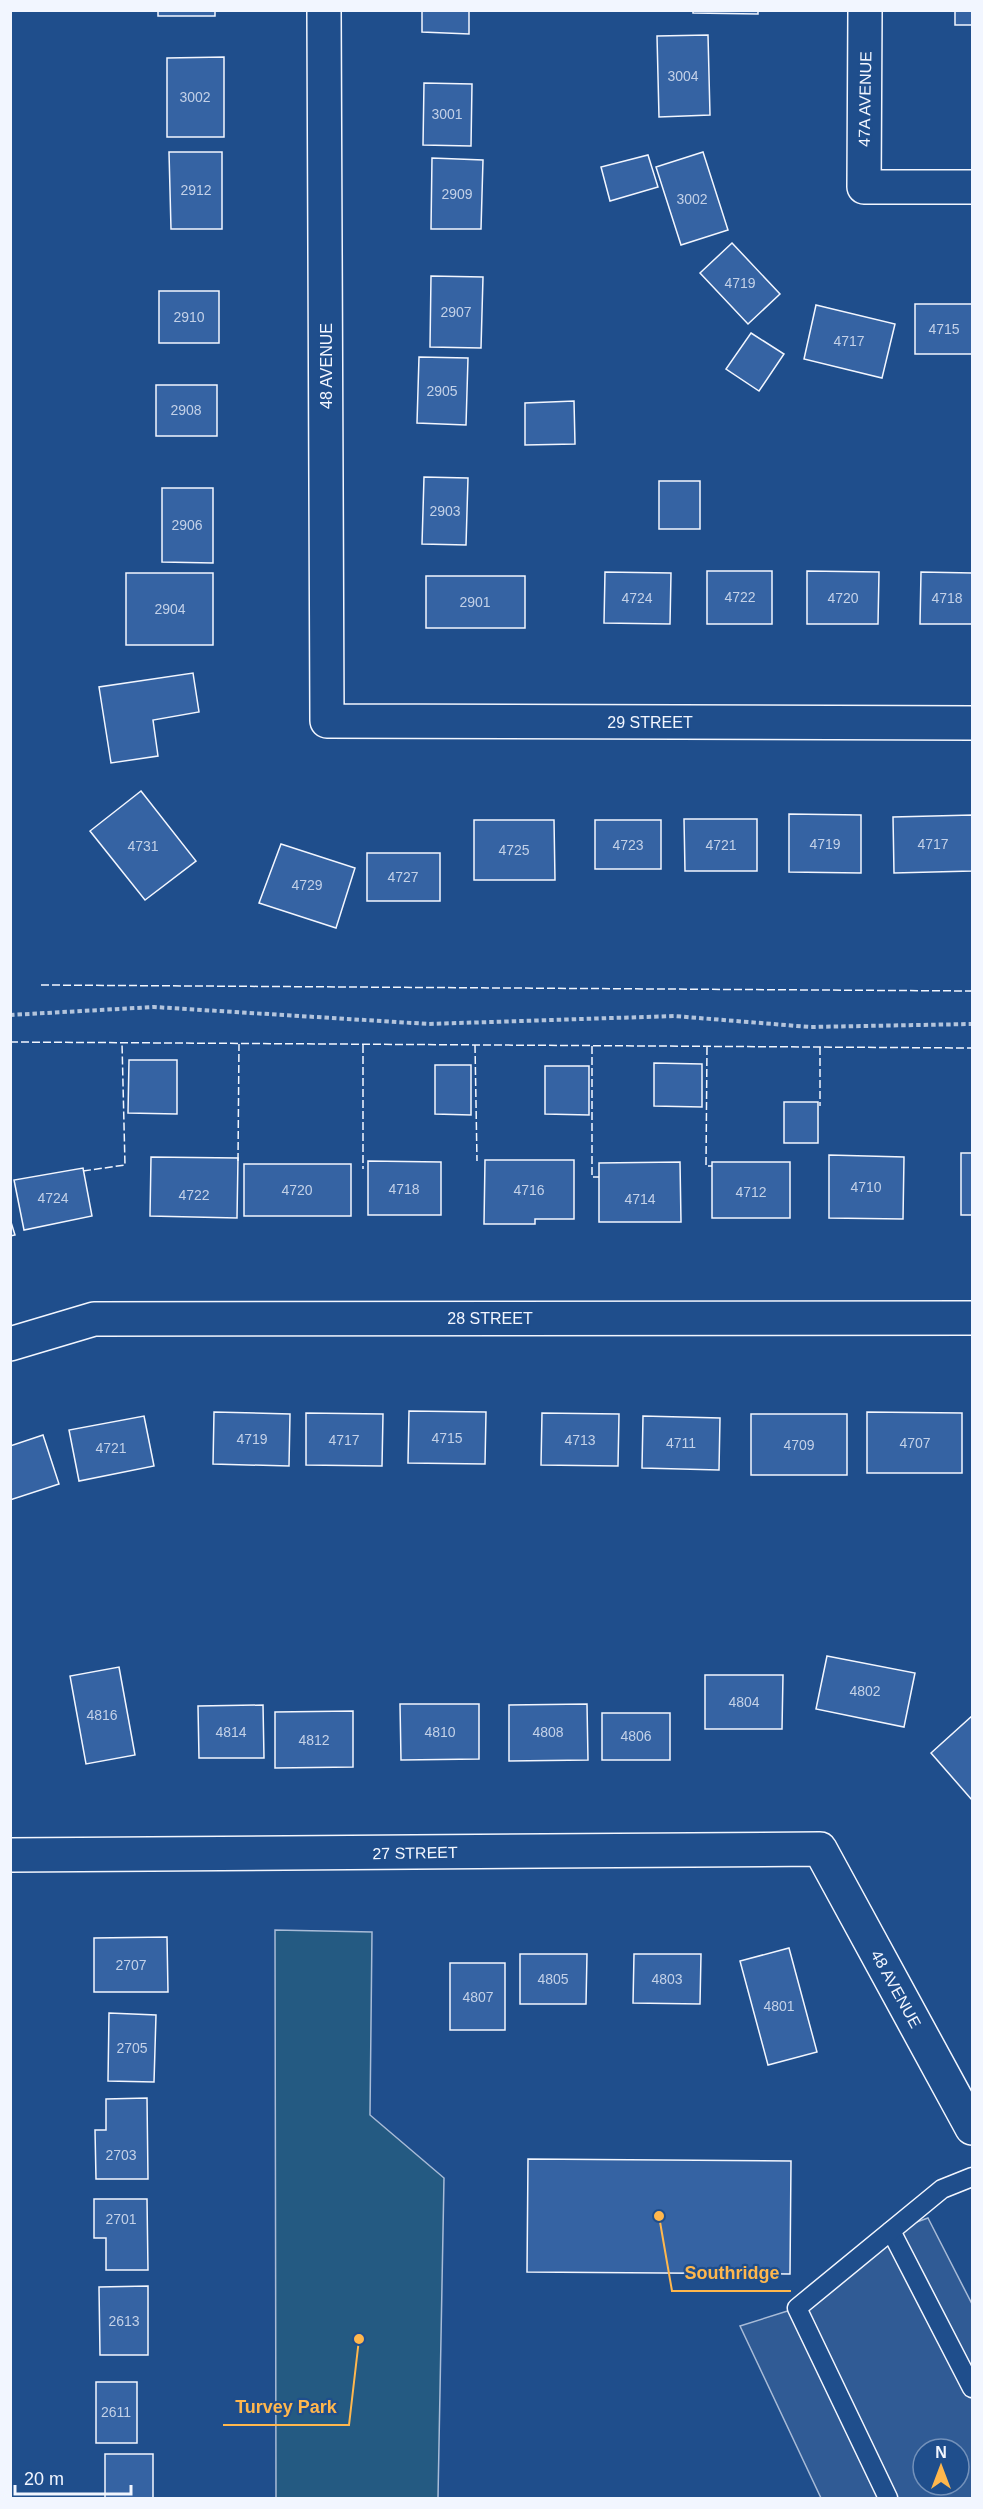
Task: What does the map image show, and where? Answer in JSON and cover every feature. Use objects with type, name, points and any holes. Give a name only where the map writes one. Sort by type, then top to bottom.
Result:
[{"type":"street","name":"48 AVENUE","points":[[324,10],[327,722]]},
{"type":"street","name":"47A AVENUE","points":[[866,10],[864,187],[972,186]]},
{"type":"street","name":"29 STREET","points":[[327,722],[972,723]]},
{"type":"street","name":"28 STREET","points":[[10,1344],[94,1318],[972,1318]]},
{"type":"street","name":"48 AVENUE","points":[[820,1850],[972,2128]]},
{"type":"street","name":"27 STREET","points":[[10,1855],[820,1850]]},
{"type":"lane","points":[[888,2499],[797,2308],[942,2189],[972,2177]]},
{"type":"lane","points":[[891,2231],[972,2388]]},
{"type":"path","points":[[10,1015],[154,1008],[429,1024],[674,1017],[810,1027],[972,1024]]},
{"type":"shaded area","points":[[275,1930],[372,1932],[370,2115],[444,2178],[438,2498],[276,2498]]},
{"type":"shaded area","points":[[928,2218],[972,2304],[972,2498],[821,2498],[740,2326],[797,2308],[891,2231]]},
{"type":"building","points":[[158,10],[215,10],[215,16],[158,16]]},
{"type":"building","points":[[422,10],[469,10],[469,34],[422,32]]},
{"type":"building","points":[[693,10],[758,10],[758,14],[693,13]]},
{"type":"building","points":[[955,10],[972,10],[972,25],[955,25]]},
{"type":"building","points":[[708,35],[710,115],[659,117],[657,36]]},
{"type":"building","points":[[224,57],[224,137],[167,137],[167,58]]},
{"type":"building","points":[[424,83],[472,84],[471,146],[423,145]]},
{"type":"building","points":[[169,152],[222,152],[222,229],[171,229]]},
{"type":"building","points":[[703,152],[728,230],[681,245],[656,167]]},
{"type":"building","points":[[648,155],[658,187],[610,201],[601,167]]},
{"type":"building","points":[[432,158],[483,160],[481,229],[431,229]]},
{"type":"building","points":[[732,243],[780,294],[748,324],[700,273]]},
{"type":"building","points":[[431,276],[483,277],[481,348],[430,347]]},
{"type":"building","points":[[159,291],[219,291],[219,343],[159,343]]},
{"type":"building","points":[[915,304],[972,304],[972,354],[915,354]]},
{"type":"building","points":[[816,305],[895,324],[882,378],[804,359]]},
{"type":"building","points":[[751,333],[784,354],[759,391],[726,369]]},
{"type":"building","points":[[419,357],[468,358],[466,425],[417,423]]},
{"type":"building","points":[[156,385],[217,385],[217,436],[156,436]]},
{"type":"building","points":[[574,401],[575,444],[525,445],[525,403]]},
{"type":"building","points":[[424,477],[468,478],[466,545],[422,544]]},
{"type":"building","points":[[659,481],[700,481],[700,529],[659,529]]},
{"type":"building","points":[[162,488],[213,488],[213,563],[162,562]]},
{"type":"building","points":[[707,571],[772,571],[772,624],[707,624]]},
{"type":"building","points":[[807,571],[879,572],[878,624],[807,624]]},
{"type":"building","points":[[605,572],[671,573],[670,624],[604,623]]},
{"type":"building","points":[[921,572],[972,573],[972,624],[920,624]]},
{"type":"building","points":[[126,573],[213,573],[213,645],[126,645]]},
{"type":"building","points":[[426,576],[525,576],[525,628],[426,628]]},
{"type":"building","points":[[193,673],[199,712],[153,720],[158,756],[111,763],[99,687]]},
{"type":"building","points":[[141,791],[196,861],[145,900],[90,831]]},
{"type":"building","points":[[789,814],[861,815],[861,873],[789,872]]},
{"type":"building","points":[[972,815],[972,871],[894,873],[893,817]]},
{"type":"building","points":[[684,819],[757,819],[757,871],[685,871]]},
{"type":"building","points":[[474,820],[554,820],[555,880],[474,880]]},
{"type":"building","points":[[595,820],[661,820],[661,869],[595,869]]},
{"type":"building","points":[[281,844],[355,868],[336,928],[259,903]]},
{"type":"building","points":[[367,853],[440,853],[440,901],[367,901]]},
{"type":"building","points":[[129,1060],[177,1060],[177,1114],[128,1113]]},
{"type":"building","points":[[654,1063],[702,1064],[702,1107],[654,1106]]},
{"type":"building","points":[[435,1065],[471,1065],[471,1115],[435,1114]]},
{"type":"building","points":[[545,1066],[589,1066],[589,1115],[545,1114]]},
{"type":"building","points":[[784,1102],[818,1102],[818,1143],[784,1143]]},
{"type":"building","points":[[961,1153],[972,1153],[972,1215],[961,1215]]},
{"type":"building","points":[[829,1155],[904,1157],[903,1219],[829,1218]]},
{"type":"building","points":[[151,1157],[238,1158],[237,1218],[150,1216]]},
{"type":"building","points":[[485,1160],[574,1160],[574,1219],[535,1219],[535,1224],[484,1224]]},
{"type":"building","points":[[368,1161],[441,1162],[441,1215],[368,1215]]},
{"type":"building","points":[[680,1162],[681,1222],[599,1222],[599,1163]]},
{"type":"building","points":[[712,1162],[790,1162],[790,1218],[712,1218]]},
{"type":"building","points":[[244,1164],[351,1164],[351,1216],[244,1216]]},
{"type":"building","points":[[83,1168],[92,1216],[24,1230],[14,1180]]},
{"type":"building","points":[[10,1219],[15,1235],[10,1236]]},
{"type":"building","points":[[409,1411],[486,1412],[485,1464],[408,1463]]},
{"type":"building","points":[[214,1412],[290,1414],[289,1466],[213,1464]]},
{"type":"building","points":[[867,1412],[962,1413],[962,1473],[867,1473]]},
{"type":"building","points":[[306,1413],[383,1414],[382,1466],[306,1465]]},
{"type":"building","points":[[542,1413],[619,1414],[618,1466],[541,1465]]},
{"type":"building","points":[[751,1414],[847,1414],[847,1475],[751,1475]]},
{"type":"building","points":[[144,1416],[154,1466],[79,1481],[69,1430]]},
{"type":"building","points":[[643,1416],[720,1418],[719,1470],[642,1468]]},
{"type":"building","points":[[43,1435],[59,1484],[10,1500],[10,1446]]},
{"type":"building","points":[[827,1656],[915,1673],[904,1727],[816,1709]]},
{"type":"building","points":[[119,1667],[135,1755],[86,1764],[70,1676]]},
{"type":"building","points":[[705,1675],[783,1675],[782,1729],[705,1729]]},
{"type":"building","points":[[400,1704],[479,1704],[479,1759],[401,1760]]},
{"type":"building","points":[[587,1704],[588,1760],[509,1761],[509,1705]]},
{"type":"building","points":[[263,1705],[264,1758],[199,1758],[198,1706]]},
{"type":"building","points":[[353,1711],[353,1767],[275,1768],[275,1712]]},
{"type":"building","points":[[602,1713],[670,1713],[670,1760],[602,1760]]},
{"type":"building","points":[[972,1716],[972,1800],[931,1753]]},
{"type":"building","points":[[167,1937],[168,1992],[94,1992],[94,1938]]},
{"type":"building","points":[[789,1948],[817,2052],[768,2065],[740,1961]]},
{"type":"building","points":[[520,1954],[587,1954],[586,2004],[520,2004]]},
{"type":"building","points":[[634,1954],[701,1954],[700,2004],[633,2003]]},
{"type":"building","points":[[450,1963],[505,1963],[505,2030],[450,2030]]},
{"type":"building","points":[[109,2013],[156,2015],[154,2082],[108,2081]]},
{"type":"building","points":[[147,2098],[148,2179],[96,2179],[95,2130],[106,2130],[106,2099]]},
{"type":"building","points":[[528,2159],[791,2161],[790,2274],[527,2272]]},
{"type":"building","points":[[94,2199],[147,2199],[148,2270],[106,2270],[106,2238],[94,2238]]},
{"type":"building","points":[[148,2286],[148,2355],[100,2355],[99,2287]]},
{"type":"building","points":[[96,2382],[137,2382],[137,2443],[96,2443]]},
{"type":"building","points":[[105,2454],[153,2454],[153,2498],[105,2498]]},
{"type":"fence","points":[[41,985],[972,991]]},
{"type":"fence","points":[[10,1042],[972,1048]]},
{"type":"fence","points":[[83,1171],[125,1165],[122,1043]]},
{"type":"fence","points":[[238,1161],[239,1044]]},
{"type":"fence","points":[[363,1045],[363,1169]]},
{"type":"fence","points":[[475,1045],[477,1161]]},
{"type":"fence","points":[[592,1046],[592,1177],[599,1177]]},
{"type":"fence","points":[[707,1047],[706,1166],[712,1166]]},
{"type":"fence","points":[[820,1047],[820,1106]]},
{"type":"place","name":"Southridge","points":[[659,2216]]},
{"type":"place","name":"Turvey Park","points":[[359,2339]]}]
